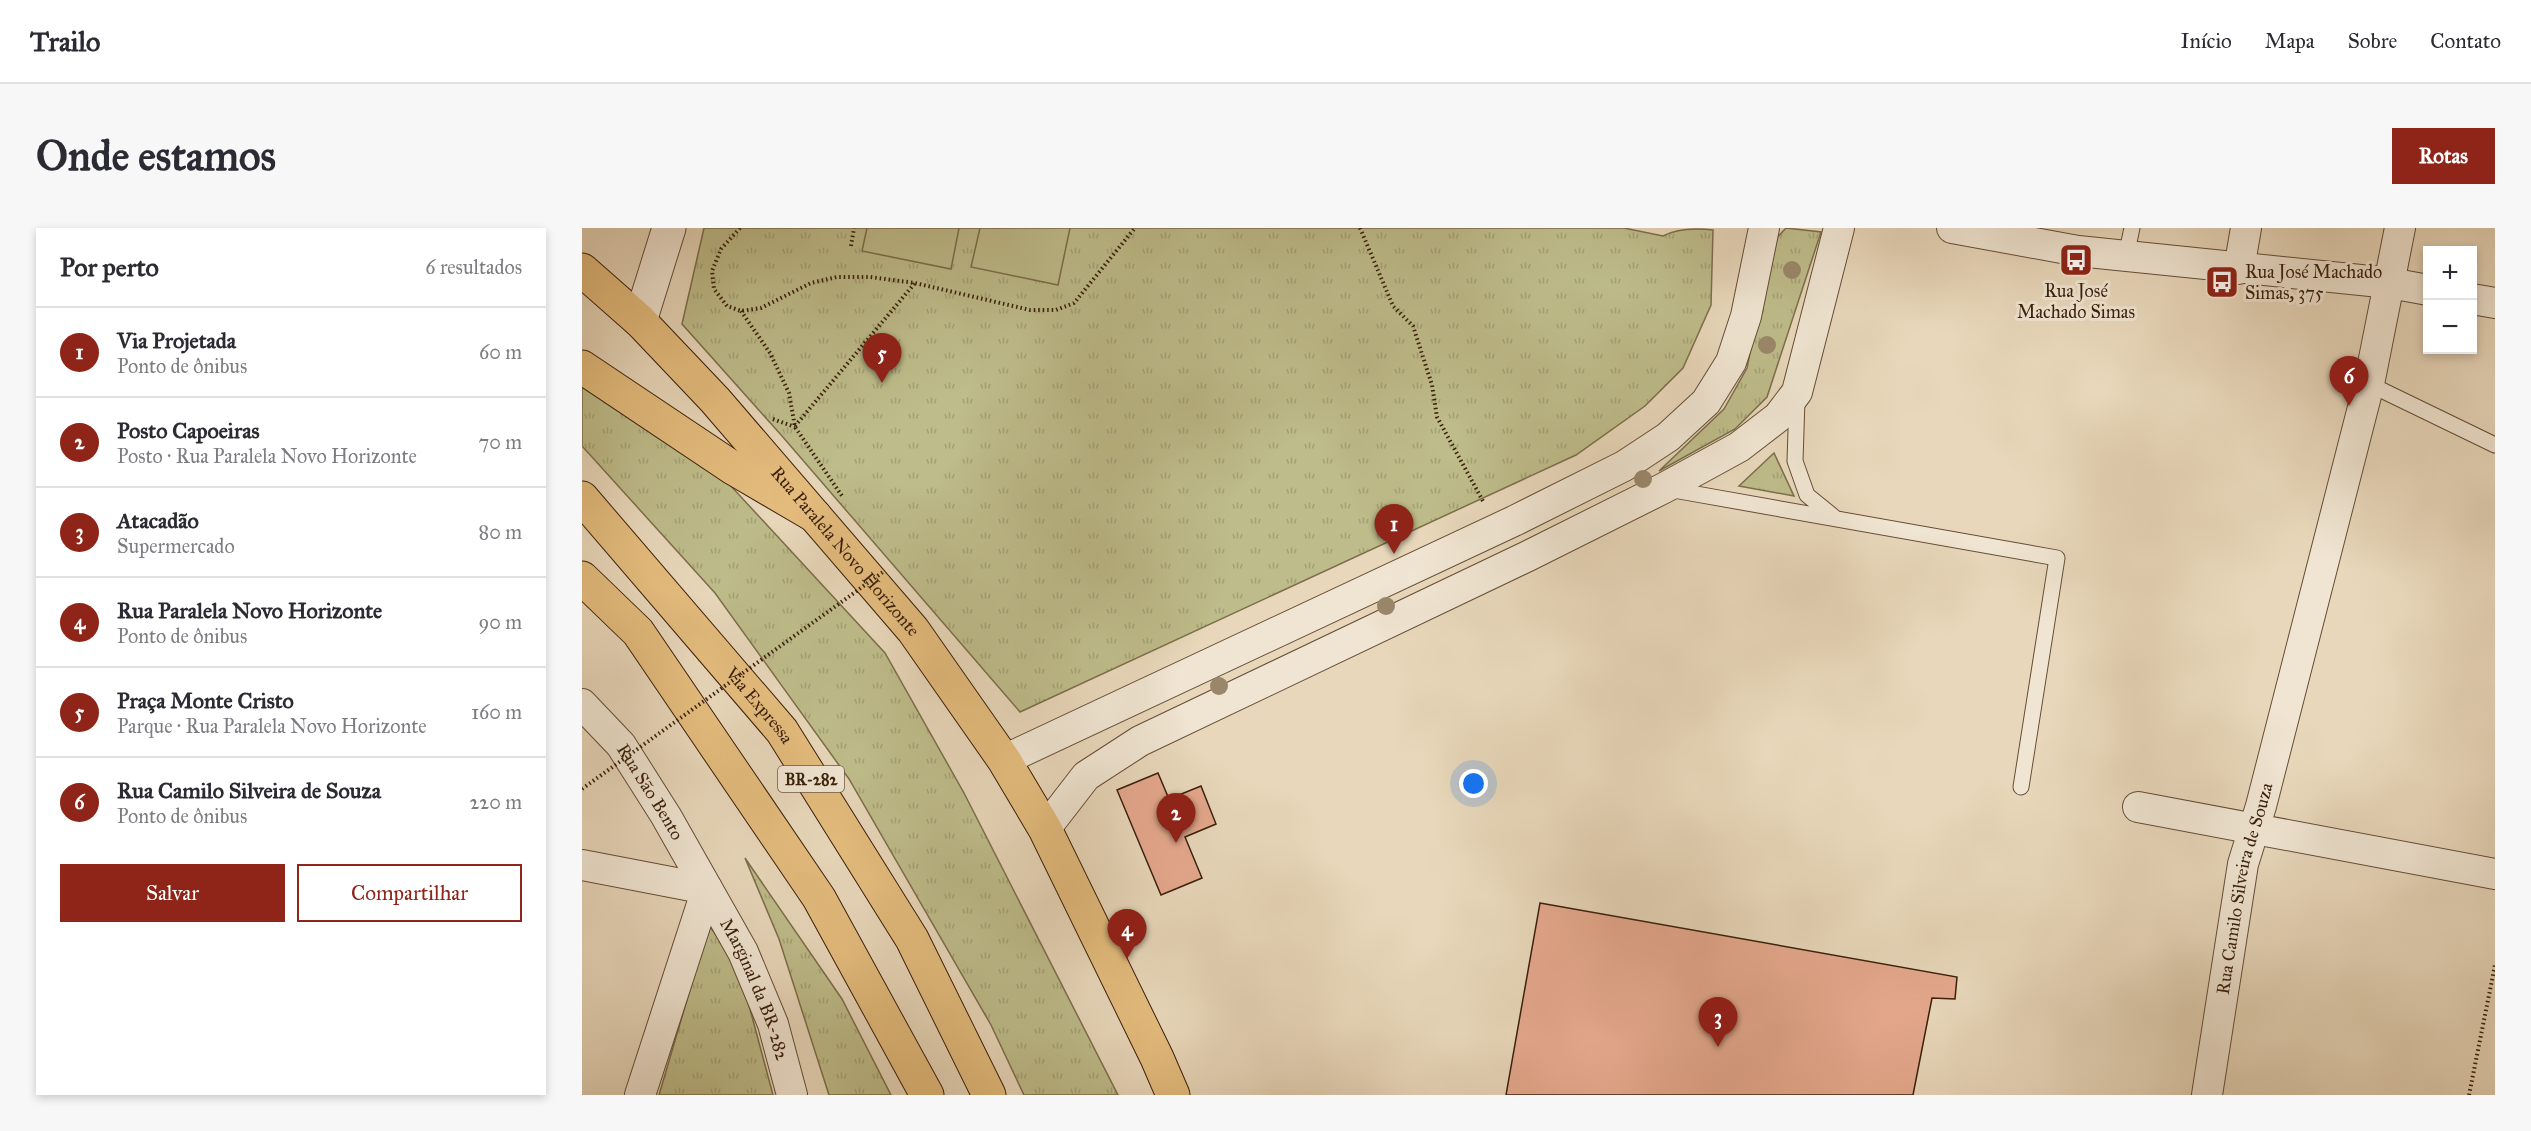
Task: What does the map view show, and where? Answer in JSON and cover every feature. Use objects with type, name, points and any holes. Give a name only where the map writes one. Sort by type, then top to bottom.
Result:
[{"type":"main road","name":"Rua Paralela Novo Horizonte","points":[[582,270],[640,321],[715,400],[913,630],[1004,760],[1045,829],[1152,1047],[1173,1095]]},
{"type":"main road","points":[[582,367],[733,468],[815,516]]},
{"type":"main road","name":"Via Expressa","points":[[582,498],[782,731],[912,939],[989,1095]]},
{"type":"main road","name":"BR-282","points":[[582,578],[638,632],[819,898],[927,1095]]},
{"type":"main road","points":[[582,592],[638,632]]},
{"type":"street","points":[[640,321],[669,228]]},
{"type":"street","points":[[1004,760],[1498,529],[1624,466],[1668,437],[1706,402],[1731,362],[1746,316],[1764,228]]},
{"type":"street","points":[[1045,829],[1086,776],[1140,741],[1495,572],[1664,488],[1739,447],[1778,417],[1797,392],[1839,228]]},
{"type":"street","points":[[1952,228],[2078,251],[2129,242],[2239,268],[2423,289]]},
{"type":"street","points":[[2239,268],[2246,228]]},
{"type":"street","name":"Rua Camilo Silveira de Souza","points":[[2207,1095],[2243,864],[2261,806],[2369,384],[2400,228]]},
{"type":"street","points":[[2477,300],[2495,303]]},
{"type":"street","name":"Rua São Bento","points":[[582,704],[621,745],[666,816],[707,889]]},
{"type":"street","points":[[1122,705],[1140,741]]},
{"type":"street","points":[[2138,807],[2495,874]]},
{"type":"street","points":[[582,865],[707,889],[640,1095]]},
{"type":"street","name":"Marginal da BR-282","points":[[707,889],[743,952],[772,1024],[792,1095]]},
{"type":"lane","points":[[2369,384],[2495,445]]},
{"type":"lane","points":[[1797,392],[1796,461],[1807,495],[1836,519]]},
{"type":"lane","points":[[1664,488],[2057,558],[2021,787]]},
{"type":"path","points":[[740,228],[722,249],[712,271],[714,289],[727,306],[741,311],[761,308],[811,282],[837,277],[870,277],[915,284],[1030,310],[1056,310],[1074,303],[1135,228]]},
{"type":"path","points":[[851,246],[854,228]]},
{"type":"path","points":[[1360,228],[1393,306],[1413,326],[1432,385],[1437,417],[1498,529]]},
{"type":"path","points":[[741,311],[770,353],[789,393],[795,427],[915,284]]},
{"type":"path","points":[[582,789],[883,572]]},
{"type":"path","points":[[2469,1095],[2495,965]]},
{"type":"green space","points":[[704,228],[1624,228],[1663,236],[1681,230],[1707,229],[1713,230],[1711,305],[1683,368],[1645,406],[1576,455],[1020,712],[782,436],[682,324]]},
{"type":"green space","points":[[867,228],[959,228],[951,269],[862,251]]},
{"type":"green space","points":[[980,228],[1070,228],[1058,285],[971,267]]},
{"type":"green space","points":[[1786,228],[1821,232],[1767,397],[1735,429],[1659,471],[1724,409],[1747,368],[1773,242]]},
{"type":"green space","points":[[582,379],[730,485],[885,653],[964,793],[1118,1095],[1024,1095],[991,1025],[849,779],[715,593],[582,446]]},
{"type":"green space","points":[[1774,453],[1794,496],[1739,486]]},
{"type":"green space","points":[[745,858],[842,999],[891,1095],[829,1095],[779,939]]},
{"type":"green space","points":[[709,925],[739,968],[773,1095],[659,1095]]},
{"type":"building","points":[[1158,773],[1169,799],[1201,786],[1216,824],[1185,837],[1202,878],[1161,895],[1117,790]]},
{"type":"building","points":[[1540,903],[1957,977],[1955,999],[1932,998],[1913,1095],[1506,1095]]},
{"type":"place","name":"Rua José Machado Simas","points":[[2076,260]]},
{"type":"place","name":"Rua José Machado Simas, 375","points":[[2222,282]]},
{"type":"place","name":"Praça Monte Cristo","points":[[882,383]]},
{"type":"place","name":"Rua Camilo Silveira de Souza","points":[[2349,406]]},
{"type":"place","name":"Via Projetada","points":[[1394,554]]},
{"type":"place","name":"Posto Capoeiras","points":[[1176,843]]},
{"type":"place","name":"Rua Paralela Novo Horizonte","points":[[1127,959]]},
{"type":"place","name":"Atacadão","points":[[1718,1047]]}]
